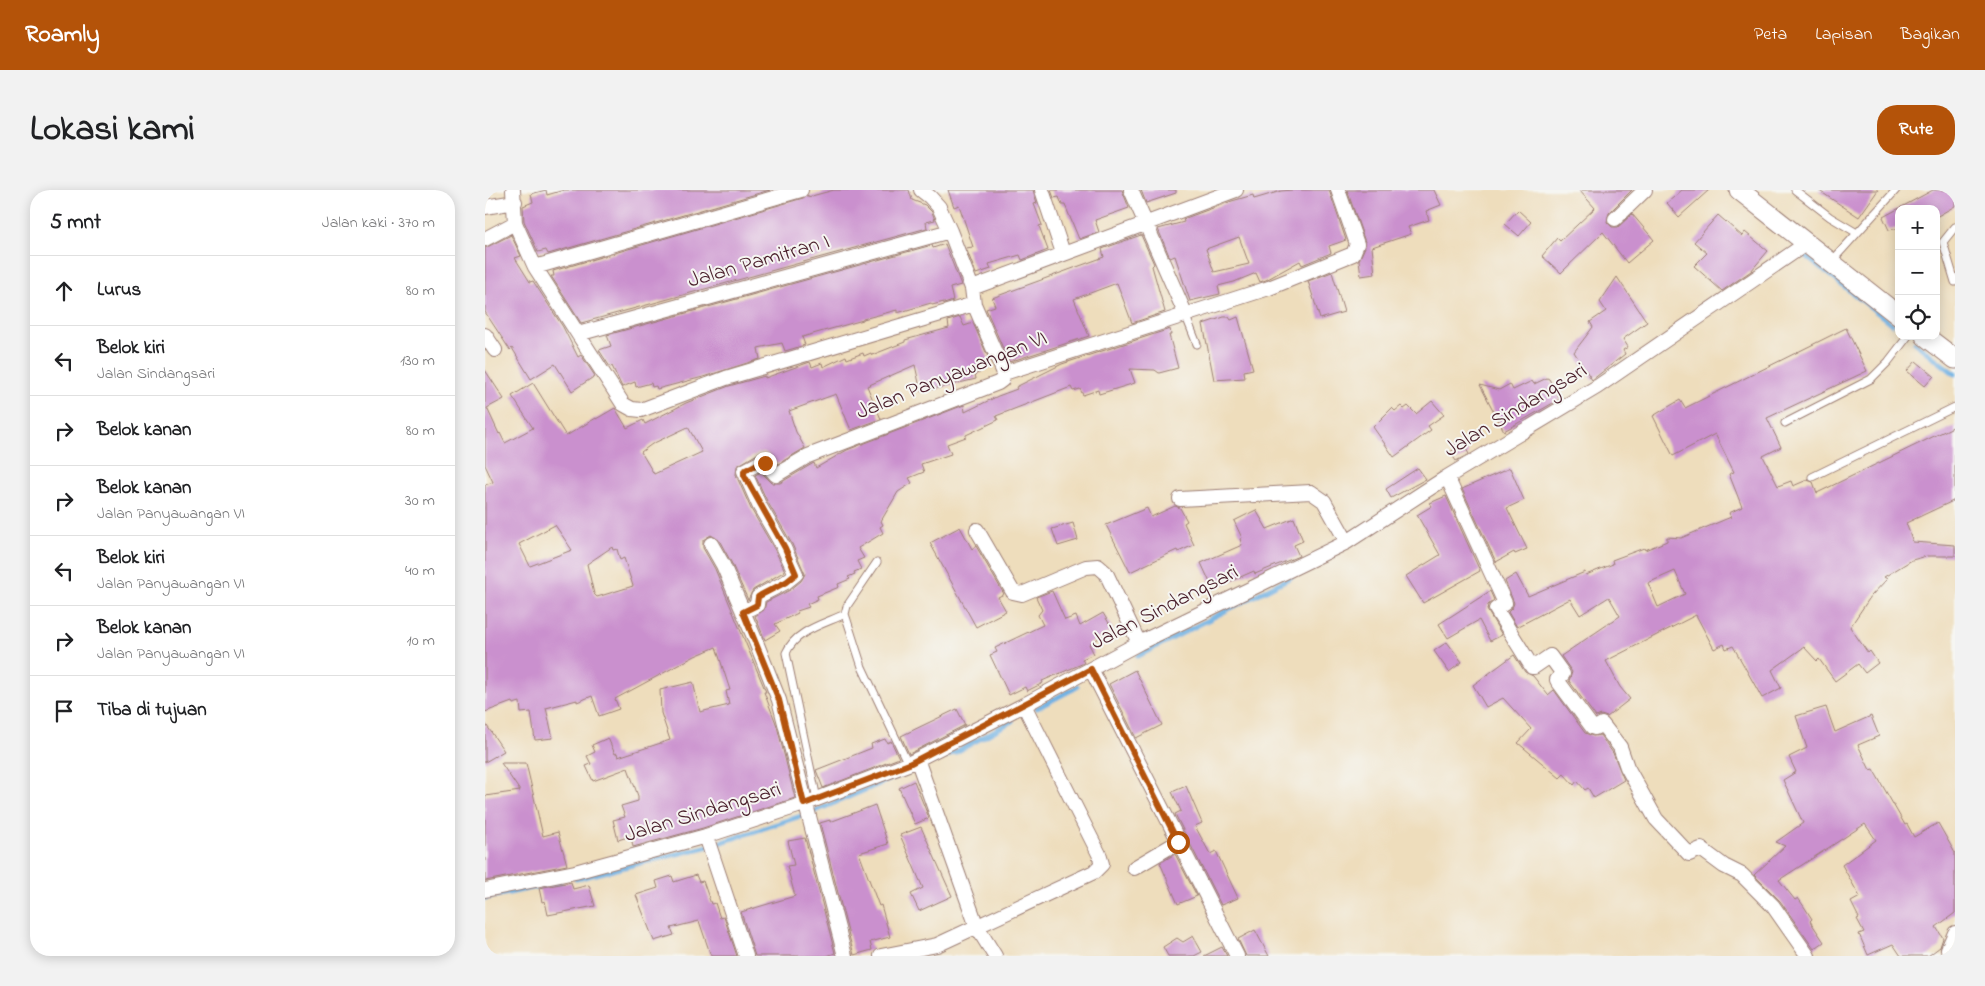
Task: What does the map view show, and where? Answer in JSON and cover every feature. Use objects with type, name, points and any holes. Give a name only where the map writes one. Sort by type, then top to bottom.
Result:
[{"type":"street","points":[[535,267],[801,190]]},
{"type":"street","points":[[921,190],[930,196],[939,207],[950,231],[971,288],[974,304],[1004,373]]},
{"type":"street","points":[[1043,190],[1063,253]]},
{"type":"street","points":[[1131,190],[1185,314]]},
{"type":"street","points":[[971,288],[1145,222],[1236,190]]},
{"type":"street","name":"Jalan Panyawangan VI","points":[[743,612],[757,605],[758,597],[786,582],[796,574],[785,548],[759,505],[744,471],[763,461],[776,475],[808,456],[998,384],[1002,380],[1004,373],[1269,288],[1353,254],[1357,244],[1338,190]]},
{"type":"street","points":[[1615,220],[1645,190]]},
{"type":"street","points":[[1745,191],[1895,313]]},
{"type":"street","points":[[485,208],[517,194],[515,222],[535,267],[623,404],[632,409],[641,410],[726,378],[974,304]]},
{"type":"street","points":[[485,239],[515,222]]},
{"type":"street","name":"Jalan Pamitran I","points":[[578,334],[950,231]]},
{"type":"street","name":"Jalan Sindangsari","points":[[485,890],[709,843],[809,809],[913,762],[1139,643],[1347,542],[1447,476],[1597,387],[1807,243]]},
{"type":"street","points":[[485,335],[495,350]]},
{"type":"street","points":[[1930,340],[1955,359]]},
{"type":"street","points":[[1447,476],[1505,603],[1496,609],[1532,667],[1550,656],[1563,674],[1557,680],[1562,688],[1592,727],[1595,728],[1603,724],[1620,747],[1627,767],[1657,819],[1689,854],[1701,849],[1724,866],[1741,875],[1773,906],[1808,956]]},
{"type":"street","points":[[1180,499],[1311,492],[1324,501],[1347,542]]},
{"type":"street","points":[[977,530],[1013,592],[1022,594],[1086,567],[1098,566],[1106,573],[1139,643]]},
{"type":"street","points":[[711,544],[723,565],[779,700],[809,809],[845,956]]},
{"type":"street","points":[[1091,669],[1237,956]]},
{"type":"street","points":[[881,956],[928,948],[1094,872],[1102,864],[1099,854],[1024,705]]},
{"type":"street","points":[[913,762],[977,927],[995,956]]},
{"type":"street","points":[[1134,868],[1178,842]]},
{"type":"street","points":[[709,843],[746,956]]},
{"type":"street","points":[[1949,956],[1948,949],[1955,933]]},
{"type":"lane","points":[[1795,190],[1830,217],[1857,233]]},
{"type":"lane","points":[[1831,262],[1896,190]]},
{"type":"lane","points":[[1955,227],[1943,242],[1955,282]]},
{"type":"lane","points":[[1185,314],[1197,344]]},
{"type":"lane","points":[[1785,423],[1871,379],[1888,362],[1905,340]]},
{"type":"lane","points":[[1812,477],[1955,407]]},
{"type":"lane","points":[[877,562],[847,606],[845,614],[862,667],[913,762]]},
{"type":"lane","points":[[809,809],[786,653],[790,644],[798,636],[845,614]]},
{"type":"building","points":[[546,190],[547,195],[564,190],[770,190],[548,254],[546,250],[538,252],[524,221],[523,206],[533,202],[531,194]]},
{"type":"building","points":[[834,190],[909,190],[912,200],[925,205],[932,212],[935,220],[926,222],[927,228],[581,323],[551,276],[554,276],[553,271],[808,195],[808,197]]},
{"type":"building","points":[[948,190],[1033,190],[1037,203],[1034,204],[1042,225],[1039,226],[1048,250],[1022,260],[1020,255],[989,264],[991,269],[976,274],[966,248],[973,247],[959,205],[954,207]]},
{"type":"building","points":[[1051,190],[1122,190],[1129,208],[1095,220],[1099,232],[1079,239],[1065,205],[1062,205],[1059,197],[1054,198]]},
{"type":"building","points":[[1141,190],[1176,190],[1176,193],[1146,203]]},
{"type":"building","points":[[1329,190],[1346,240],[1329,246],[1331,253],[1302,265],[1300,261],[1266,280],[1260,282],[1256,273],[1218,286],[1220,294],[1190,301],[1175,256],[1170,258],[1158,229],[1184,222],[1183,219],[1232,201],[1253,195],[1254,199],[1281,191]],"holes":[[[1239,237],[1249,264],[1214,272],[1206,249]]]},
{"type":"building","points":[[1347,190],[1434,190],[1441,205],[1426,211],[1429,220],[1408,227],[1411,234],[1372,247],[1375,274],[1361,276],[1359,260],[1365,247],[1365,242]]},
{"type":"building","points":[[1579,190],[1632,190],[1609,213],[1607,222],[1612,227],[1618,227],[1632,214],[1654,240],[1627,263],[1603,232],[1561,273],[1542,256],[1557,238],[1560,241],[1595,208]]},
{"type":"building","points":[[1682,190],[1709,190],[1679,217],[1667,203]]},
{"type":"building","points":[[1818,190],[1878,190],[1859,217]]},
{"type":"building","points":[[1933,190],[1955,190],[1955,206],[1940,215],[1940,205],[1905,205]]},
{"type":"building","points":[[1518,210],[1531,222],[1519,236],[1505,224]]},
{"type":"building","points":[[1895,211],[1895,229],[1889,230],[1883,217]]},
{"type":"building","points":[[1718,215],[1742,236],[1745,232],[1768,251],[1751,271],[1722,291],[1694,266],[1707,253],[1694,242]]},
{"type":"building","points":[[511,235],[521,256],[515,258],[530,282],[533,281],[563,327],[578,357],[581,355],[595,376],[572,391],[555,364],[531,379],[512,348],[510,350],[485,312],[485,248]]},
{"type":"building","points":[[1141,235],[1154,264],[1152,266],[1165,312],[1132,323],[1117,283],[1074,299],[1089,336],[1009,362],[986,309],[995,306],[992,298],[1104,257],[1102,249]]},
{"type":"building","points":[[945,244],[961,285],[950,288],[953,301],[944,304],[944,302],[932,305],[931,303],[897,313],[897,310],[802,337],[805,345],[785,351],[782,343],[758,348],[760,359],[657,389],[656,386],[652,387],[651,383],[636,387],[635,382],[622,387],[612,366],[610,367],[599,350],[611,346],[607,335],[932,245],[933,248]]},
{"type":"building","points":[[1332,272],[1344,312],[1320,319],[1308,281]]},
{"type":"building","points":[[1617,277],[1647,322],[1623,339],[1628,347],[1623,350],[1625,354],[1592,380],[1574,352],[1593,327],[1590,322],[1606,311],[1600,302]]},
{"type":"building","points":[[960,317],[964,326],[973,323],[989,359],[979,362],[980,373],[975,374],[976,379],[921,392],[915,365],[867,386],[881,419],[851,430],[836,394],[789,411],[796,432],[805,448],[778,464],[764,452],[737,466],[736,475],[751,509],[785,571],[753,590],[748,600],[719,540],[711,535],[703,540],[703,548],[715,569],[766,692],[764,692],[777,726],[795,798],[703,828],[633,847],[631,836],[618,840],[613,820],[625,817],[621,806],[638,801],[638,796],[628,768],[593,781],[586,766],[591,764],[587,756],[595,752],[592,745],[608,738],[618,757],[670,740],[661,713],[660,690],[693,682],[700,712],[729,705],[726,691],[730,690],[716,647],[695,656],[615,699],[619,709],[599,716],[592,696],[577,702],[577,700],[546,708],[553,738],[535,740],[531,712],[521,713],[520,702],[513,704],[512,702],[485,712],[485,485],[493,482],[485,465],[485,370],[504,399],[487,408],[505,443],[533,428],[512,396],[533,383],[566,436],[615,408],[627,428],[643,420],[645,424],[686,403],[729,386],[765,376],[765,378],[810,362],[812,367],[822,363],[823,367],[846,356],[847,359],[863,353],[864,356],[871,353],[872,355],[905,342],[905,340],[949,328],[948,321]],"holes":[[[688,427],[702,452],[654,474],[641,452],[652,444]],[[555,525],[572,550],[530,566],[519,544]],[[612,547],[613,550],[617,549],[620,560],[624,558],[633,586],[597,597],[594,594],[587,564]]]},
{"type":"building","points":[[1229,317],[1231,320],[1238,317],[1253,369],[1244,371],[1245,378],[1214,380],[1203,324]]},
{"type":"building","points":[[1846,328],[1867,371],[1767,418],[1781,447],[1763,456],[1778,486],[1791,481],[1793,486],[1807,480],[1813,482],[1817,493],[1955,426],[1955,500],[1906,523],[1913,542],[1955,545],[1955,556],[1927,556],[1912,560],[1884,577],[1887,579],[1871,596],[1850,627],[1868,653],[1870,651],[1878,663],[1865,673],[1858,664],[1835,681],[1819,659],[1817,661],[1804,647],[1772,670],[1781,688],[1762,698],[1733,646],[1726,649],[1724,644],[1714,649],[1696,615],[1606,661],[1620,687],[1630,699],[1607,717],[1601,715],[1596,717],[1569,681],[1572,672],[1561,656],[1620,616],[1609,597],[1580,615],[1570,599],[1517,627],[1508,612],[1514,603],[1505,581],[1516,574],[1528,596],[1585,572],[1586,575],[1613,564],[1612,560],[1667,541],[1667,537],[1681,538],[1731,517],[1729,513],[1742,507],[1729,474],[1734,472],[1715,434],[1673,456],[1653,416],[1680,400],[1685,408]],"holes":[[[1675,571],[1685,594],[1658,607],[1648,583]]]},
{"type":"building","points":[[1170,329],[1171,335],[1169,335],[1178,368],[1159,373],[1155,370],[1130,369],[1135,383],[1099,394],[1098,390],[1083,395],[1080,389],[1073,391],[1071,387],[996,416],[998,420],[966,435],[966,437],[947,444],[951,454],[921,464],[924,472],[909,478],[912,483],[898,492],[881,521],[883,525],[880,527],[883,533],[858,548],[864,558],[857,561],[861,569],[848,577],[850,579],[838,584],[839,587],[817,596],[818,599],[807,604],[809,607],[797,611],[798,613],[775,624],[780,631],[765,640],[755,616],[764,610],[766,602],[790,590],[801,581],[805,574],[792,544],[767,501],[755,475],[761,472],[772,483],[780,483],[814,463],[816,468],[847,450],[964,405],[965,412],[1017,389],[1016,387],[1062,364]]},
{"type":"building","points":[[1916,361],[1934,376],[1925,386],[1907,371]]},
{"type":"building","points":[[1547,378],[1560,399],[1504,431],[1480,385],[1499,390],[1510,384],[1513,390],[1532,381],[1534,384]]},
{"type":"building","points":[[1432,401],[1444,415],[1428,426],[1431,430],[1394,457],[1373,427],[1392,408],[1395,411],[1401,406],[1404,409],[1408,406],[1416,414]]},
{"type":"building","points":[[1463,444],[1469,454],[1456,461],[1450,452]]},
{"type":"building","points":[[1418,468],[1426,479],[1391,498],[1386,489]]},
{"type":"building","points":[[1510,468],[1524,500],[1507,508],[1527,549],[1515,554],[1514,552],[1496,562],[1462,489]]},
{"type":"building","points":[[1446,496],[1480,571],[1423,603],[1406,576],[1440,555],[1417,515],[1432,506],[1430,503]]},
{"type":"building","points":[[1175,506],[1180,508],[1187,521],[1184,523],[1194,545],[1178,552],[1177,550],[1130,572],[1106,525],[1147,508],[1151,517]]},
{"type":"building","points":[[1256,510],[1267,529],[1294,518],[1303,541],[1294,545],[1299,556],[1255,574],[1254,571],[1213,589],[1201,563],[1242,545],[1240,539],[1242,538],[1234,521]]},
{"type":"building","points":[[1073,523],[1078,540],[1058,546],[1052,529]]},
{"type":"building","points":[[960,527],[972,549],[976,546],[1004,594],[998,597],[1006,611],[976,627],[930,543]]},
{"type":"building","points":[[1052,591],[1065,620],[1076,616],[1080,626],[1103,613],[1113,630],[1089,644],[1094,654],[1082,659],[1084,663],[1042,681],[1043,683],[1027,691],[1025,687],[1009,695],[990,655],[997,652],[995,648],[1043,625],[1038,615],[1042,610],[1036,597]]},
{"type":"building","points":[[1490,591],[1494,600],[1488,605],[1487,610],[1502,635],[1490,641],[1479,620],[1448,638],[1439,624]]},
{"type":"building","points":[[1447,642],[1462,662],[1449,672],[1434,651]]},
{"type":"building","points":[[1514,655],[1525,672],[1533,676],[1548,695],[1554,690],[1585,733],[1593,736],[1600,735],[1613,753],[1624,780],[1594,798],[1588,788],[1585,790],[1577,781],[1574,785],[1564,774],[1560,778],[1518,743],[1531,729],[1503,698],[1486,707],[1473,685]]},
{"type":"building","points":[[1135,670],[1162,725],[1136,738],[1109,684]]},
{"type":"building","points":[[1826,707],[1835,732],[1871,716],[1879,736],[1858,745],[1870,770],[1873,769],[1905,825],[1907,824],[1914,837],[1938,823],[1955,853],[1955,913],[1936,927],[1943,938],[1940,947],[1928,956],[1901,956],[1893,944],[1868,955],[1859,934],[1864,932],[1851,902],[1860,897],[1842,865],[1876,840],[1865,824],[1779,880],[1795,900],[1798,898],[1824,942],[1814,949],[1780,901],[1754,875],[1785,846],[1776,842],[1803,823],[1783,780],[1796,772],[1789,757],[1807,748],[1796,716]]},
{"type":"building","points":[[957,709],[965,725],[909,754],[901,736]]},
{"type":"building","points":[[485,723],[504,751],[485,762]]},
{"type":"building","points":[[885,739],[887,743],[891,741],[899,758],[823,788],[816,770],[872,748],[871,744]]},
{"type":"building","points":[[501,763],[526,763],[543,836],[558,832],[567,865],[485,881],[485,796],[520,791]]},
{"type":"building","points":[[914,781],[929,818],[915,824],[899,788]]},
{"type":"building","points":[[1186,786],[1202,823],[1195,826],[1210,854],[1216,851],[1238,898],[1221,905],[1175,814],[1181,811],[1172,792]]},
{"type":"building","points":[[875,805],[888,844],[859,853],[879,906],[881,905],[890,937],[870,942],[872,950],[854,955],[820,823],[830,820],[830,822]]},
{"type":"building","points":[[921,827],[952,896],[919,911],[911,894],[923,888],[900,835]]},
{"type":"building","points":[[805,838],[835,953],[827,956],[755,956],[741,912],[795,896],[787,866],[794,865],[788,841]]},
{"type":"building","points":[[1175,854],[1197,896],[1178,904],[1160,863]]},
{"type":"building","points":[[696,875],[699,882],[703,881],[711,904],[715,903],[720,918],[724,917],[737,956],[711,956],[699,921],[671,928],[674,935],[654,941],[636,895],[658,888],[656,881],[672,876],[674,882]]},
{"type":"building","points":[[571,882],[573,889],[589,885],[595,906],[548,915],[545,901],[542,902],[539,888]]},
{"type":"building","points":[[1255,930],[1269,956],[1246,956],[1238,939]]},
{"type":"building","points":[[1193,936],[1202,952],[1194,956],[1168,956],[1163,947],[1177,938],[1183,942]]},
{"type":"building","points":[[1222,947],[1227,956],[1204,956]]},
{"type":"waterway","points":[[1797,256],[1803,254],[1892,324]]},
{"type":"waterway","points":[[1915,343],[1955,374]]},
{"type":"waterway","points":[[1138,656],[1291,577]]},
{"type":"waterway","points":[[1037,708],[1077,687]]},
{"type":"waterway","points":[[931,762],[956,752],[1012,721]]},
{"type":"waterway","points":[[576,879],[713,845],[813,812],[910,771]]},
{"type":"waterway","points":[[485,898],[560,882]]},
{"type":"route","points":[[765,463],[763,461],[747,468],[744,471],[744,475],[759,505],[785,548],[796,574],[786,582],[758,597],[757,605],[743,612],[779,700],[804,804],[909,764],[1091,669],[1178,842]]}]
